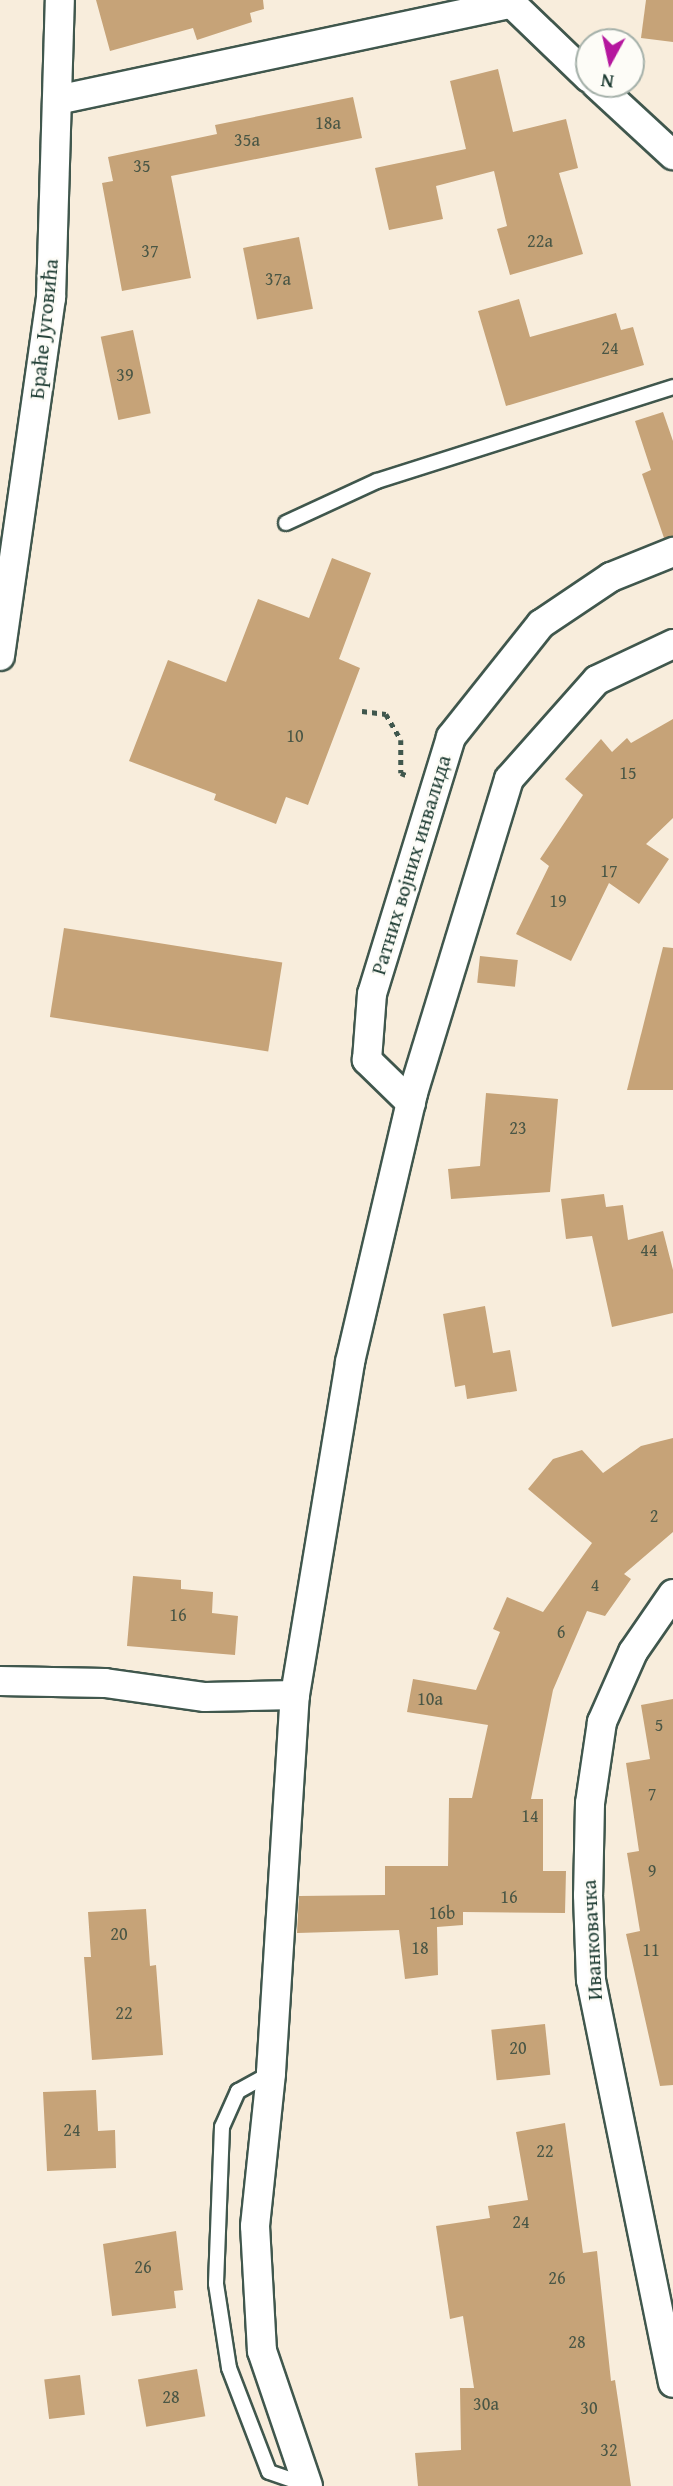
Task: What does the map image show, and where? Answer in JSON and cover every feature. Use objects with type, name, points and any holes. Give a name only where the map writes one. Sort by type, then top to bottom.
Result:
[{"type":"street","name":"Браће Југовића","points":[[0,656],[51,298],[60,0]]},
{"type":"street","points":[[57,100],[509,2],[575,65]]},
{"type":"street","points":[[611,98],[673,155]]},
{"type":"street","name":"Ратних војних инвалида","points":[[411,1103],[367,1060],[372,994],[433,787],[451,737],[541,624],[611,578],[673,552]]},
{"type":"street","points":[[308,2486],[262,2350],[255,2226],[271,2073],[295,1695],[351,1362],[411,1103],[509,779],[597,680],[673,644]]},
{"type":"street","name":"Иванковачка","points":[[673,1594],[633,1652],[602,1722],[590,1803],[588,1895],[591,1980],[673,2383]]},
{"type":"street","points":[[0,1681],[105,1683],[205,1697],[295,1695]]},
{"type":"lane","points":[[286,523],[377,481],[673,387]]},
{"type":"lane","points":[[271,2073],[238,2091],[222,2127],[216,2284],[229,2368],[269,2472],[308,2486]]},
{"type":"path","points":[[362,711],[386,714],[401,740],[401,773],[433,787]]},
{"type":"building","points":[[96,0],[263,0],[264,9],[250,13],[252,22],[197,40],[193,28],[110,51]]},
{"type":"building","points":[[646,0],[673,0],[673,42],[645,38],[645,28],[642,28]]},
{"type":"building","points":[[498,69],[513,132],[566,119],[578,168],[559,173],[583,254],[510,275],[497,229],[507,226],[494,171],[436,186],[443,219],[389,230],[375,168],[466,149],[450,81]]},
{"type":"building","points":[[353,97],[362,138],[171,176],[191,278],[122,291],[102,183],[113,181],[108,157],[217,134],[215,125]]},
{"type":"building","points":[[299,237],[313,309],[257,320],[243,248]]},
{"type":"building","points":[[519,299],[530,337],[616,313],[621,330],[633,327],[644,365],[506,406],[478,311]]},
{"type":"building","points":[[133,330],[151,413],[118,420],[101,337]]},
{"type":"building","points":[[663,412],[673,441],[673,536],[664,538],[642,474],[651,470],[635,421]]},
{"type":"building","points":[[332,558],[371,573],[339,659],[360,668],[308,805],[286,797],[276,824],[214,800],[216,794],[129,761],[168,660],[226,682],[258,599],[309,618]]},
{"type":"building","points":[[673,719],[673,818],[646,844],[669,859],[639,904],[609,883],[571,961],[516,934],[549,866],[540,859],[583,795],[565,779],[601,739],[612,752],[627,738],[631,743]]},
{"type":"building","points":[[64,928],[282,963],[268,1051],[50,1017]]},
{"type":"building","points":[[663,947],[673,948],[673,1090],[627,1090]]},
{"type":"building","points":[[480,956],[518,960],[515,987],[477,983]]},
{"type":"building","points":[[486,1093],[558,1099],[550,1192],[451,1199],[448,1169],[480,1166]]},
{"type":"building","points":[[604,1194],[606,1207],[623,1205],[628,1240],[663,1231],[673,1270],[673,1313],[612,1327],[592,1236],[566,1239],[561,1199]]},
{"type":"building","points":[[485,1306],[493,1353],[510,1350],[517,1391],[467,1399],[465,1385],[455,1387],[443,1314]]},
{"type":"building","points":[[673,1438],[673,1532],[624,1574],[631,1579],[605,1616],[587,1611],[553,1690],[531,1799],[543,1799],[543,1871],[566,1871],[565,1913],[463,1912],[463,1925],[437,1927],[438,1975],[405,1979],[399,1930],[297,1933],[299,1896],[385,1895],[385,1866],[448,1866],[449,1798],[472,1798],[488,1725],[407,1712],[413,1679],[476,1690],[500,1632],[493,1629],[507,1597],[543,1612],[592,1543],[528,1489],[553,1459],[582,1450],[603,1473],[641,1446]]},
{"type":"building","points":[[133,1576],[181,1580],[181,1589],[213,1592],[212,1613],[238,1616],[235,1655],[127,1646]]},
{"type":"building","points":[[673,1699],[673,2085],[660,2086],[626,1934],[640,1931],[627,1853],[639,1851],[626,1763],[650,1759],[641,1705]]},
{"type":"building","points":[[146,1909],[150,1966],[156,1965],[163,2055],[92,2060],[84,1957],[91,1957],[88,1912]]},
{"type":"building","points":[[545,2024],[550,2075],[497,2080],[491,2030]]},
{"type":"building","points":[[96,2090],[98,2131],[115,2130],[116,2168],[47,2171],[43,2092]]},
{"type":"building","points":[[565,2123],[583,2253],[597,2251],[611,2381],[615,2380],[631,2486],[418,2486],[415,2453],[461,2450],[460,2388],[474,2388],[463,2316],[450,2319],[436,2226],[490,2218],[488,2206],[528,2200],[516,2132]]},
{"type":"building","points":[[176,2231],[183,2290],[174,2291],[176,2308],[112,2316],[103,2244]]},
{"type":"building","points":[[197,2369],[205,2416],[146,2427],[138,2379]]},
{"type":"building","points":[[80,2375],[85,2415],[49,2419],[44,2379]]}]
